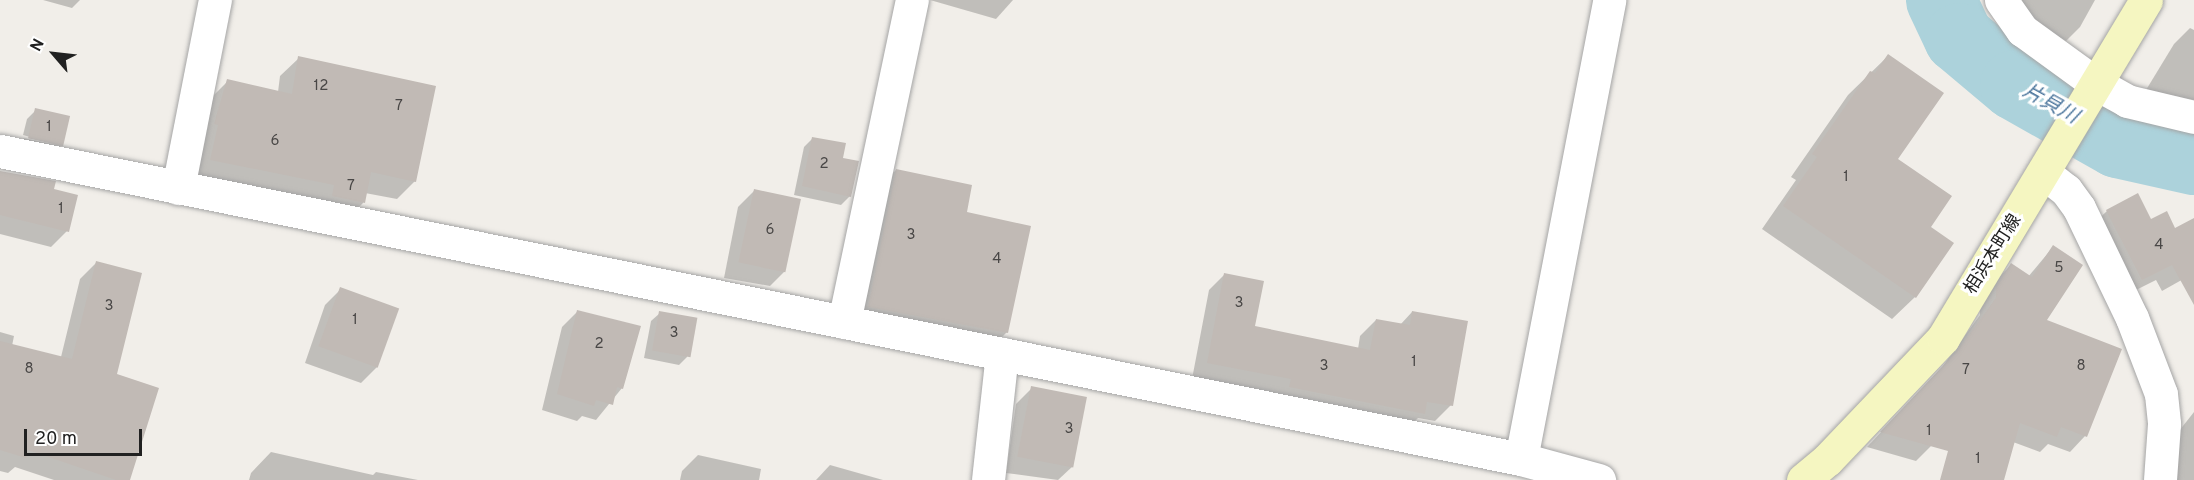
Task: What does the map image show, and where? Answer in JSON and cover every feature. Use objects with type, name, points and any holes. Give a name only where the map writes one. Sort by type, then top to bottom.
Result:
[{"type":"main road","name":"相浜本町線","points":[[1803,480],[1827,460],[1943,338],[2146,0]]},
{"type":"street","points":[[178,188],[215,0]]},
{"type":"street","points":[[844,322],[912,0]]},
{"type":"street","points":[[1521,459],[1609,0]]},
{"type":"street","points":[[2001,0],[2022,30],[2092,88],[2127,102],[2194,117]]},
{"type":"street","points":[[0,151],[1521,459],[1599,480]]},
{"type":"street","points":[[2044,172],[2066,190],[2079,208],[2132,318],[2161,394],[2164,424],[2160,480]]},
{"type":"street","points":[[988,480],[1002,354]]},
{"type":"building","points":[[1888,54],[1944,93],[1898,159],[1952,196],[1931,227],[1954,243],[1916,298],[1783,206],[1817,157],[1812,154],[1870,71],[1875,73]]},
{"type":"building","points":[[298,56],[436,86],[416,182],[371,172],[365,203],[332,196],[334,185],[210,160],[218,125],[214,124],[227,79],[292,94]]},
{"type":"building","points":[[35,108],[70,116],[63,146],[28,138]]},
{"type":"building","points":[[812,137],[846,143],[843,158],[859,161],[851,197],[802,186]]},
{"type":"building","points":[[896,169],[972,185],[967,212],[1031,226],[1008,333],[868,307]]},
{"type":"building","points":[[0,171],[56,181],[54,189],[78,195],[69,232],[0,215]]},
{"type":"building","points":[[754,189],[801,199],[785,272],[738,262]]},
{"type":"building","points":[[2138,193],[2151,219],[2167,211],[2175,228],[2194,218],[2194,305],[2172,265],[2142,280],[2106,210]]},
{"type":"building","points":[[2053,245],[2083,265],[2047,320],[2122,349],[2087,437],[2061,427],[2057,437],[2020,423],[2004,480],[1940,480],[1948,451],[1880,432],[1957,351],[1996,298],[1996,287],[2011,263],[2032,277]]},
{"type":"building","points":[[96,261],[142,273],[117,374],[159,388],[130,480],[116,480],[28,450],[26,458],[0,450],[0,341],[72,359]]},
{"type":"building","points":[[1224,273],[1264,281],[1255,326],[1370,350],[1376,319],[1410,325],[1412,311],[1468,321],[1453,406],[1427,402],[1425,414],[1289,387],[1291,379],[1207,363]]},
{"type":"building","points":[[340,287],[399,309],[378,368],[318,346]]},
{"type":"building","points":[[577,310],[641,326],[623,389],[617,387],[613,405],[596,400],[594,406],[557,394]]},
{"type":"building","points":[[659,311],[697,318],[690,357],[652,350]]},
{"type":"building","points":[[1031,386],[1087,397],[1073,468],[1017,457]]},
{"type":"waterway","name":"片貝川","points":[[1941,0],[1959,38],[2015,85],[2118,143],[2194,160]]}]
